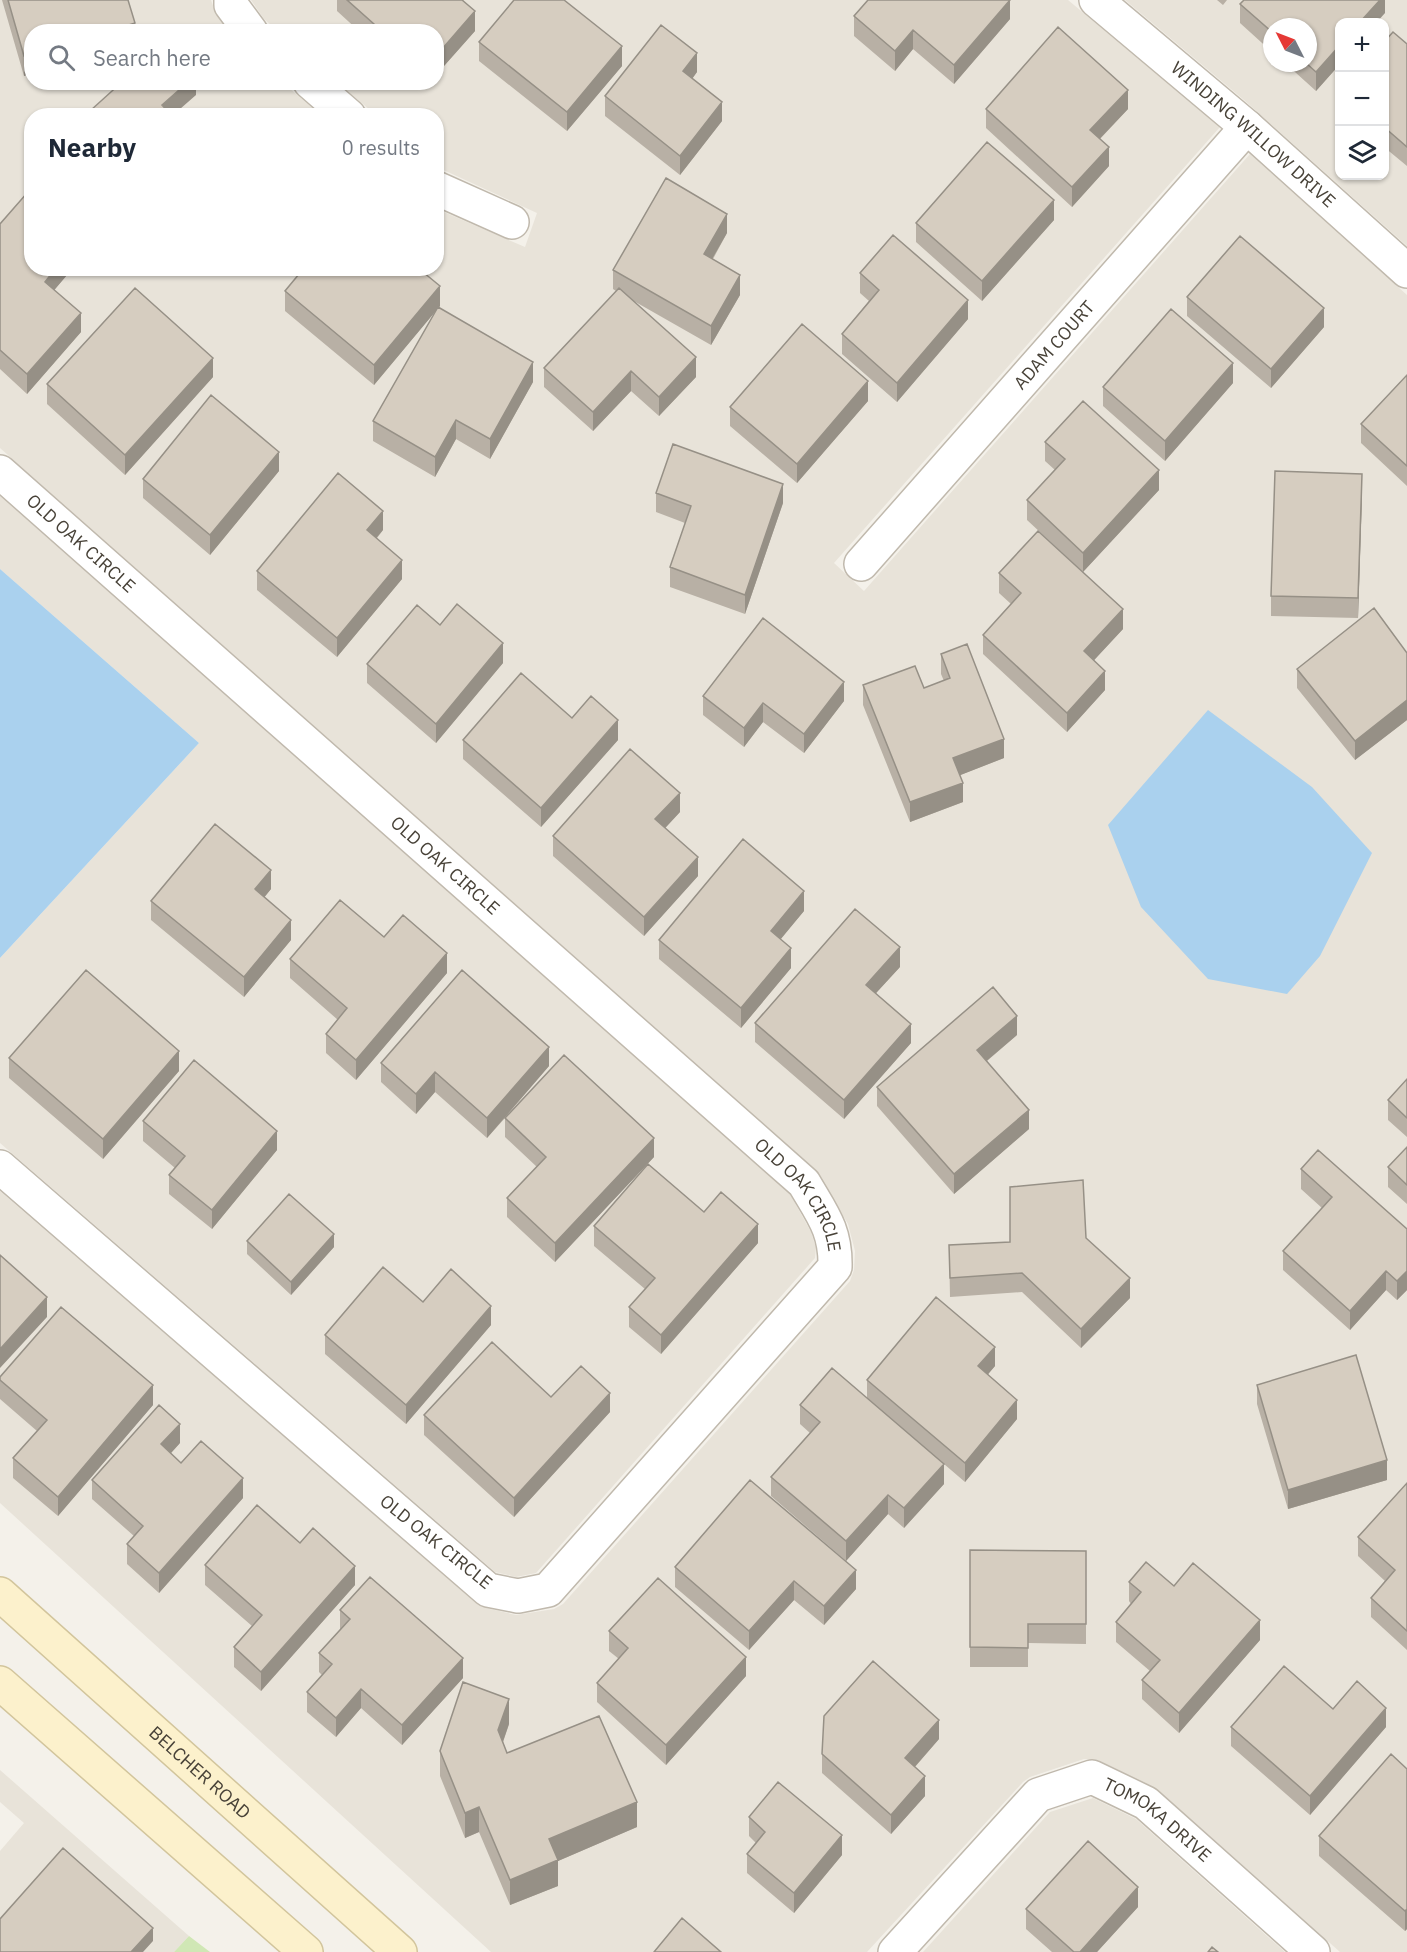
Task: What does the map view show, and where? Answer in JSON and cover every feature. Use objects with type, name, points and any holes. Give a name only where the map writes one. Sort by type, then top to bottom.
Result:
[{"type":"main road","name":"BELCHER ROAD","points":[[0,1594],[400,1952]]},
{"type":"main road","points":[[0,1683],[306,1952]]},
{"type":"street","points":[[231,0],[231,4],[245,24]]},
{"type":"street","name":"WINDING WILLOW DRIVE","points":[[1096,0],[1247,127],[1407,271]]},
{"type":"street","points":[[319,90],[340,108]]},
{"type":"street","name":"ADAM COURT","points":[[861,564],[1247,127]]},
{"type":"street","points":[[444,192],[512,222]]},
{"type":"street","name":"OLD OAK CIRCLE","points":[[0,472],[804,1183],[829,1227],[835,1248],[835,1268],[548,1590],[518,1596],[488,1590],[0,1167]]},
{"type":"street","name":"TOMOKA DRIVE","points":[[895,1952],[1038,1795],[1092,1777],[1146,1803],[1313,1952]]},
{"type":"shaded area","points":[[0,0],[211,0],[216,14],[223,24],[24,24],[24,90],[291,90],[313,108],[24,108],[24,276],[444,276],[444,212],[525,247],[537,213],[444,170],[444,108],[368,108],[346,90],[444,90],[444,24],[270,24],[251,0],[1068,0],[1220,127],[834,563],[864,591],[1250,154],[1407,295],[1407,1952],[1340,1952],[1158,1790],[1098,1760],[1084,1759],[1030,1777],[1023,1782],[867,1952],[491,1952],[0,1503],[0,1191],[476,1603],[486,1608],[516,1615],[554,1609],[563,1604],[850,1281],[854,1270],[855,1251],[848,1224],[816,1170],[0,448]]},
{"type":"shaded area","points":[[1125,0],[1407,0],[1407,246],[1244,100]]},
{"type":"shaded area","points":[[0,496],[790,1194],[811,1232],[816,1248],[815,1258],[536,1573],[516,1577],[495,1572],[0,1143],[0,958],[199,743],[0,569]]},
{"type":"shaded area","points":[[0,1770],[189,1936],[174,1952],[0,1952],[0,1851],[24,1823],[0,1802]]},
{"type":"shaded area","points":[[1093,1798],[1136,1819],[1285,1952],[923,1952],[1050,1812]]},
{"type":"green space","points":[[189,1936],[210,1952],[174,1952]]},
{"type":"water","points":[[0,569],[199,743],[0,958]]},
{"type":"water","points":[[1208,710],[1312,787],[1372,853],[1320,956],[1287,994],[1208,979],[1141,907],[1108,825]]},
{"type":"building","points":[[8,0],[128,0],[135,23],[132,24],[24,24],[24,56]]},
{"type":"building","points":[[347,0],[462,0],[475,11],[444,47],[444,24],[374,24]]},
{"type":"building","points":[[514,0],[564,0],[622,46],[567,112],[479,42]]},
{"type":"building","points":[[868,0],[1010,0],[954,65],[913,30],[895,51],[854,16]]},
{"type":"building","points":[[1244,0],[1380,0],[1364,18],[1335,18],[1335,51],[1317,71],[1317,18],[1263,18],[1263,24],[1240,4]]},
{"type":"building","points":[[661,25],[697,53],[683,71],[722,102],[680,156],[605,96]]},
{"type":"building","points":[[1058,27],[1128,90],[1090,130],[1109,147],[1072,187],[986,109]]},
{"type":"building","points":[[1393,32],[1407,44],[1407,147],[1389,131],[1389,36]]},
{"type":"building","points":[[113,90],[179,90],[162,105],[165,108],[93,108]]},
{"type":"building","points":[[987,142],[1054,200],[982,281],[916,223]]},
{"type":"building","points":[[666,178],[727,214],[704,254],[740,275],[711,326],[613,270]]},
{"type":"building","points":[[24,196],[24,276],[50,276],[45,282],[81,313],[27,374],[0,350],[0,224]]},
{"type":"building","points":[[893,235],[968,300],[897,383],[842,334],[879,290],[860,273]]},
{"type":"building","points":[[1240,236],[1324,308],[1271,369],[1187,297]]},
{"type":"building","points":[[297,276],[428,276],[440,286],[374,365],[285,291]]},
{"type":"building","points":[[135,288],[213,358],[125,455],[47,384]]},
{"type":"building","points":[[619,288],[696,357],[659,397],[631,371],[593,412],[544,368]]},
{"type":"building","points":[[438,307],[533,362],[490,439],[456,420],[435,457],[373,421]]},
{"type":"building","points":[[1171,309],[1233,363],[1165,441],[1103,387]]},
{"type":"building","points":[[802,324],[868,381],[797,464],[730,407]]},
{"type":"building","points":[[1407,375],[1407,466],[1361,424]]},
{"type":"building","points":[[211,395],[279,452],[210,535],[143,479]]},
{"type":"building","points":[[1083,401],[1159,470],[1083,553],[1027,500],[1065,459],[1045,442]]},
{"type":"building","points":[[673,444],[783,484],[745,595],[670,567],[691,506],[656,493]]},
{"type":"building","points":[[1275,471],[1362,474],[1358,598],[1271,596]]},
{"type":"building","points":[[338,473],[383,511],[367,530],[402,560],[337,638],[257,571]]},
{"type":"building","points":[[1038,531],[1123,609],[1084,651],[1105,671],[1067,713],[983,635],[1021,593],[999,573]]},
{"type":"building","points":[[457,604],[503,643],[436,724],[367,664],[417,605],[440,625]]},
{"type":"building","points":[[1374,608],[1407,653],[1407,700],[1355,741],[1297,669]]},
{"type":"building","points":[[763,618],[844,682],[804,734],[763,703],[744,728],[703,696]]},
{"type":"building","points":[[967,644],[1004,739],[953,758],[963,783],[910,802],[863,685],[915,666],[924,688],[950,678],[941,654]]},
{"type":"building","points":[[521,673],[572,718],[591,696],[618,720],[541,808],[463,740]]},
{"type":"building","points":[[630,749],[680,793],[655,819],[698,857],[644,917],[553,836]]},
{"type":"building","points":[[215,824],[271,870],[255,889],[291,920],[244,977],[151,901]]},
{"type":"building","points":[[743,839],[804,891],[771,931],[791,948],[741,1008],[659,940]]},
{"type":"building","points":[[340,900],[384,937],[403,915],[447,953],[356,1060],[326,1034],[347,1008],[290,959]]},
{"type":"building","points":[[855,909],[900,947],[866,985],[911,1024],[844,1100],[755,1023]]},
{"type":"building","points":[[86,970],[179,1051],[103,1139],[9,1058]]},
{"type":"building","points":[[462,970],[549,1047],[487,1118],[435,1072],[416,1094],[381,1063]]},
{"type":"building","points":[[993,987],[1017,1016],[977,1050],[1029,1110],[954,1174],[877,1087]]},
{"type":"building","points":[[564,1055],[654,1138],[555,1243],[507,1198],[546,1157],[505,1118]]},
{"type":"building","points":[[194,1060],[277,1131],[212,1210],[169,1175],[185,1156],[143,1121]]},
{"type":"building","points":[[1407,1079],[1407,1118],[1388,1100]]},
{"type":"building","points":[[1407,1147],[1407,1185],[1388,1167]]},
{"type":"building","points":[[1318,1150],[1407,1229],[1407,1271],[1397,1281],[1386,1271],[1350,1311],[1283,1251],[1332,1197],[1301,1169]]},
{"type":"building","points":[[648,1164],[704,1212],[721,1192],[758,1224],[661,1335],[629,1307],[655,1278],[594,1226]]},
{"type":"building","points":[[1083,1180],[1086,1238],[1130,1278],[1081,1329],[1022,1273],[950,1278],[949,1245],[1010,1242],[1010,1187]]},
{"type":"building","points":[[289,1194],[334,1234],[291,1282],[247,1241]]},
{"type":"building","points":[[0,1255],[47,1297],[0,1349]]},
{"type":"building","points":[[383,1267],[423,1302],[451,1269],[491,1306],[406,1405],[325,1335]]},
{"type":"building","points":[[936,1297],[995,1347],[978,1366],[1017,1400],[965,1463],[867,1380]]},
{"type":"building","points":[[61,1307],[153,1385],[58,1497],[13,1458],[47,1420],[0,1380],[0,1377]]},
{"type":"building","points":[[492,1342],[551,1397],[581,1366],[610,1393],[514,1498],[424,1415]]},
{"type":"building","points":[[1356,1355],[1387,1460],[1288,1490],[1257,1385]]},
{"type":"building","points":[[832,1368],[944,1464],[904,1508],[888,1495],[846,1541],[771,1477],[820,1422],[800,1405]]},
{"type":"building","points":[[159,1405],[180,1424],[161,1444],[181,1463],[201,1441],[243,1478],[159,1573],[127,1544],[143,1526],[92,1480]]},
{"type":"building","points":[[750,1480],[856,1570],[824,1606],[794,1581],[749,1631],[675,1567]]},
{"type":"building","points":[[1407,1483],[1407,1631],[1371,1598],[1395,1570],[1358,1537]]},
{"type":"building","points":[[257,1505],[300,1543],[313,1528],[355,1566],[261,1672],[234,1647],[262,1615],[205,1565]]},
{"type":"building","points":[[970,1550],[1086,1551],[1086,1624],[1028,1624],[1028,1648],[970,1647]]},
{"type":"building","points":[[1146,1562],[1174,1586],[1193,1563],[1260,1620],[1179,1713],[1142,1680],[1160,1660],[1116,1622],[1141,1592],[1129,1582]]},
{"type":"building","points":[[370,1577],[463,1658],[402,1725],[361,1689],[336,1718],[307,1692],[332,1664],[319,1653],[350,1619],[340,1610]]},
{"type":"building","points":[[658,1578],[746,1657],[666,1745],[597,1683],[628,1648],[609,1631]]},
{"type":"building","points":[[873,1661],[939,1720],[905,1758],[925,1776],[891,1815],[822,1754],[824,1716]]},
{"type":"building","points":[[1284,1666],[1333,1709],[1357,1681],[1386,1708],[1310,1796],[1231,1727]]},
{"type":"building","points":[[463,1682],[509,1699],[498,1730],[507,1753],[599,1716],[637,1802],[549,1839],[558,1860],[510,1880],[479,1807],[465,1813],[440,1751]]},
{"type":"building","points":[[1391,1754],[1407,1769],[1407,1909],[1405,1911],[1319,1836]]},
{"type":"building","points":[[778,1782],[842,1835],[794,1893],[747,1854],[765,1832],[749,1817]]},
{"type":"building","points":[[1088,1841],[1138,1887],[1080,1952],[1074,1952],[1026,1909]]},
{"type":"building","points":[[63,1848],[153,1928],[131,1952],[0,1952],[0,1919]]},
{"type":"building","points":[[682,1918],[721,1952],[654,1952]]},
{"type":"building","points":[[1212,1947],[1218,1952],[1208,1952]]}]
